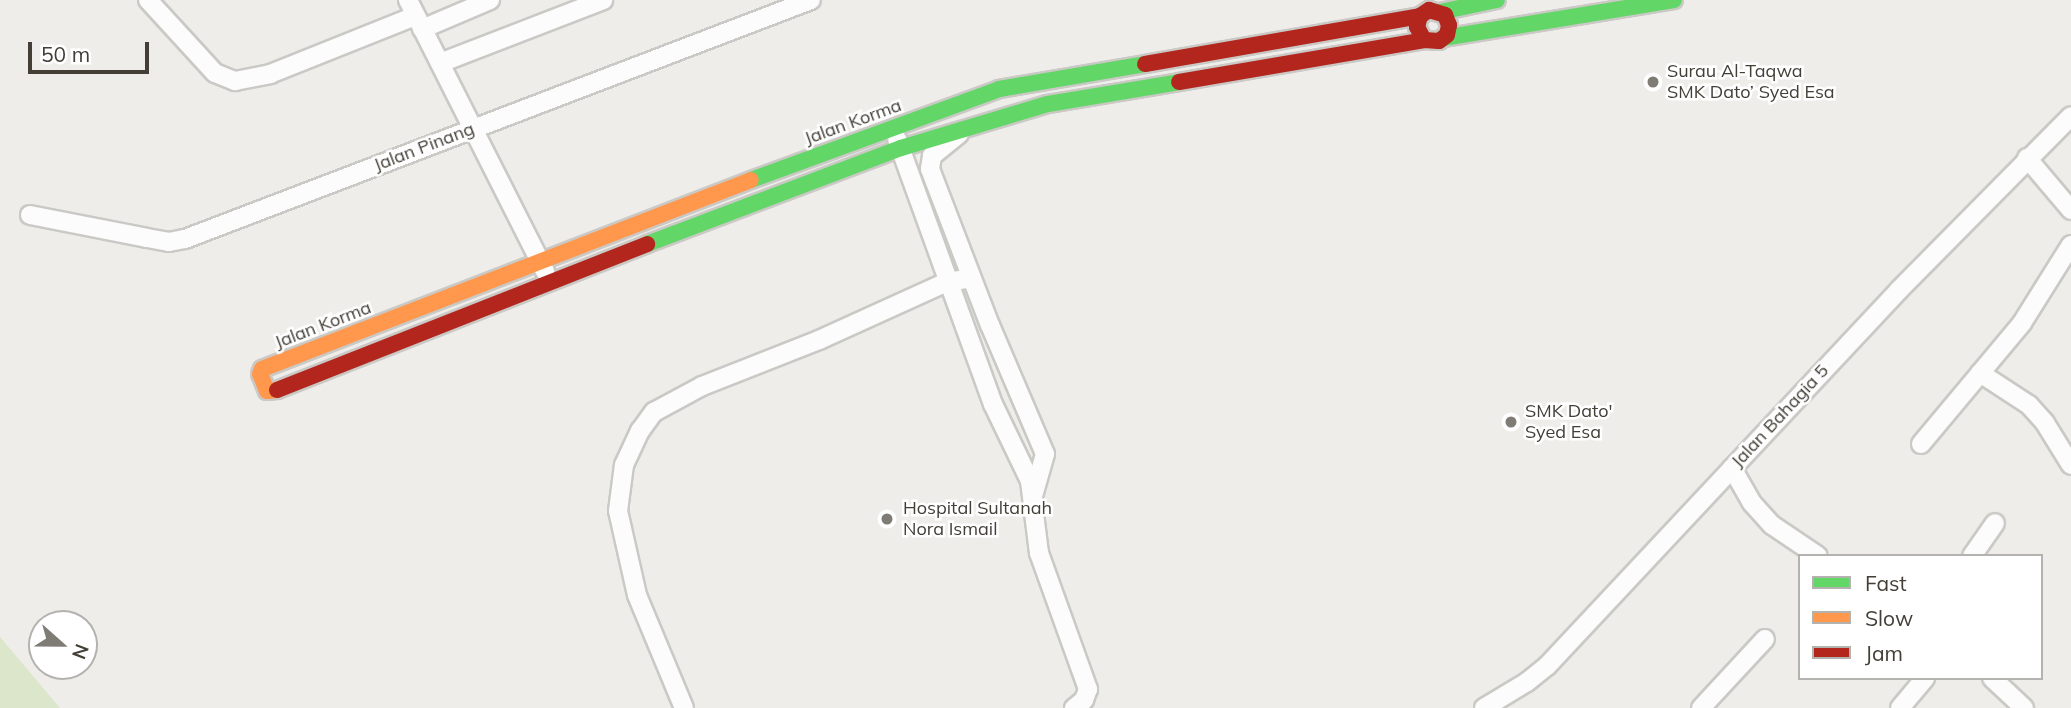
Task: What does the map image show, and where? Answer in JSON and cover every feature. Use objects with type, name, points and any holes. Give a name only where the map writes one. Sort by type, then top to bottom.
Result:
[{"type":"street","points":[[148,0],[215,73],[235,80],[270,74],[415,15],[490,0]]},
{"type":"street","points":[[440,63],[603,0]]},
{"type":"street","name":"Jalan Pinang","points":[[30,215],[169,242],[185,239],[811,0]]},
{"type":"street","name":"Jalan Korma","points":[[1497,0],[1429,10],[999,89],[807,159],[262,369],[260,374],[267,391],[272,392],[551,284],[780,191],[901,148],[1048,104],[1675,0]]},
{"type":"street","points":[[1424,40],[1418,32],[1429,10],[1449,24],[1443,38]]},
{"type":"street","points":[[415,15],[551,284]]},
{"type":"street","name":"Jalan Bahagia 5","points":[[1484,708],[1527,682],[1547,666],[2027,158],[2071,116]]},
{"type":"street","points":[[893,129],[993,404],[1030,481],[1039,553],[1088,689],[1084,700],[1074,708]]},
{"type":"street","points":[[962,131],[932,156],[930,169],[986,314],[1045,454],[1039,484],[1032,499]]},
{"type":"street","points":[[2027,158],[2071,210]]},
{"type":"street","points":[[1921,444],[2022,323],[2071,245]]},
{"type":"street","points":[[684,708],[636,595],[618,510],[624,465],[640,431],[654,412],[676,399],[819,340],[947,282],[972,278]]},
{"type":"street","points":[[963,321],[986,314]]},
{"type":"street","points":[[1980,373],[2029,405],[2071,465]]},
{"type":"street","points":[[1732,468],[1752,503],[1772,526],[1815,554]]},
{"type":"street","points":[[1973,554],[1995,523]]},
{"type":"street","points":[[1701,708],[1765,639]]},
{"type":"street","points":[[1900,708],[1923,680]]},
{"type":"street","points":[[1994,680],[2024,708]]},
{"type":"green space","points":[[0,637],[28,670],[28,680],[36,680],[60,708],[0,708]]},
{"type":"traffic: fast","points":[[1440,12],[1497,0]]},
{"type":"traffic: fast","points":[[1443,38],[1674,0]]},
{"type":"traffic: fast","points":[[751,180],[999,89],[1145,64]]},
{"type":"traffic: fast","points":[[647,244],[901,148],[1048,104],[1179,82]]},
{"type":"traffic: slow","points":[[277,390],[267,391],[260,374],[262,369],[751,180]]},
{"type":"traffic: jam","points":[[1145,64],[1420,16],[1429,10],[1445,15],[1449,25],[1447,35],[1439,41],[1424,40],[1417,27],[1420,16]]},
{"type":"traffic: jam","points":[[1179,82],[1424,40]]},
{"type":"traffic: jam","points":[[277,390],[647,244]]},
{"type":"place","name":"Surau Al-Taqwa SMK Dato’ Syed Esa","points":[[1653,82]]},
{"type":"place","name":"SMK Dato' Syed Esa","points":[[1511,422]]},
{"type":"place","name":"Hospital Sultanah Nora Ismail","points":[[887,519]]}]
